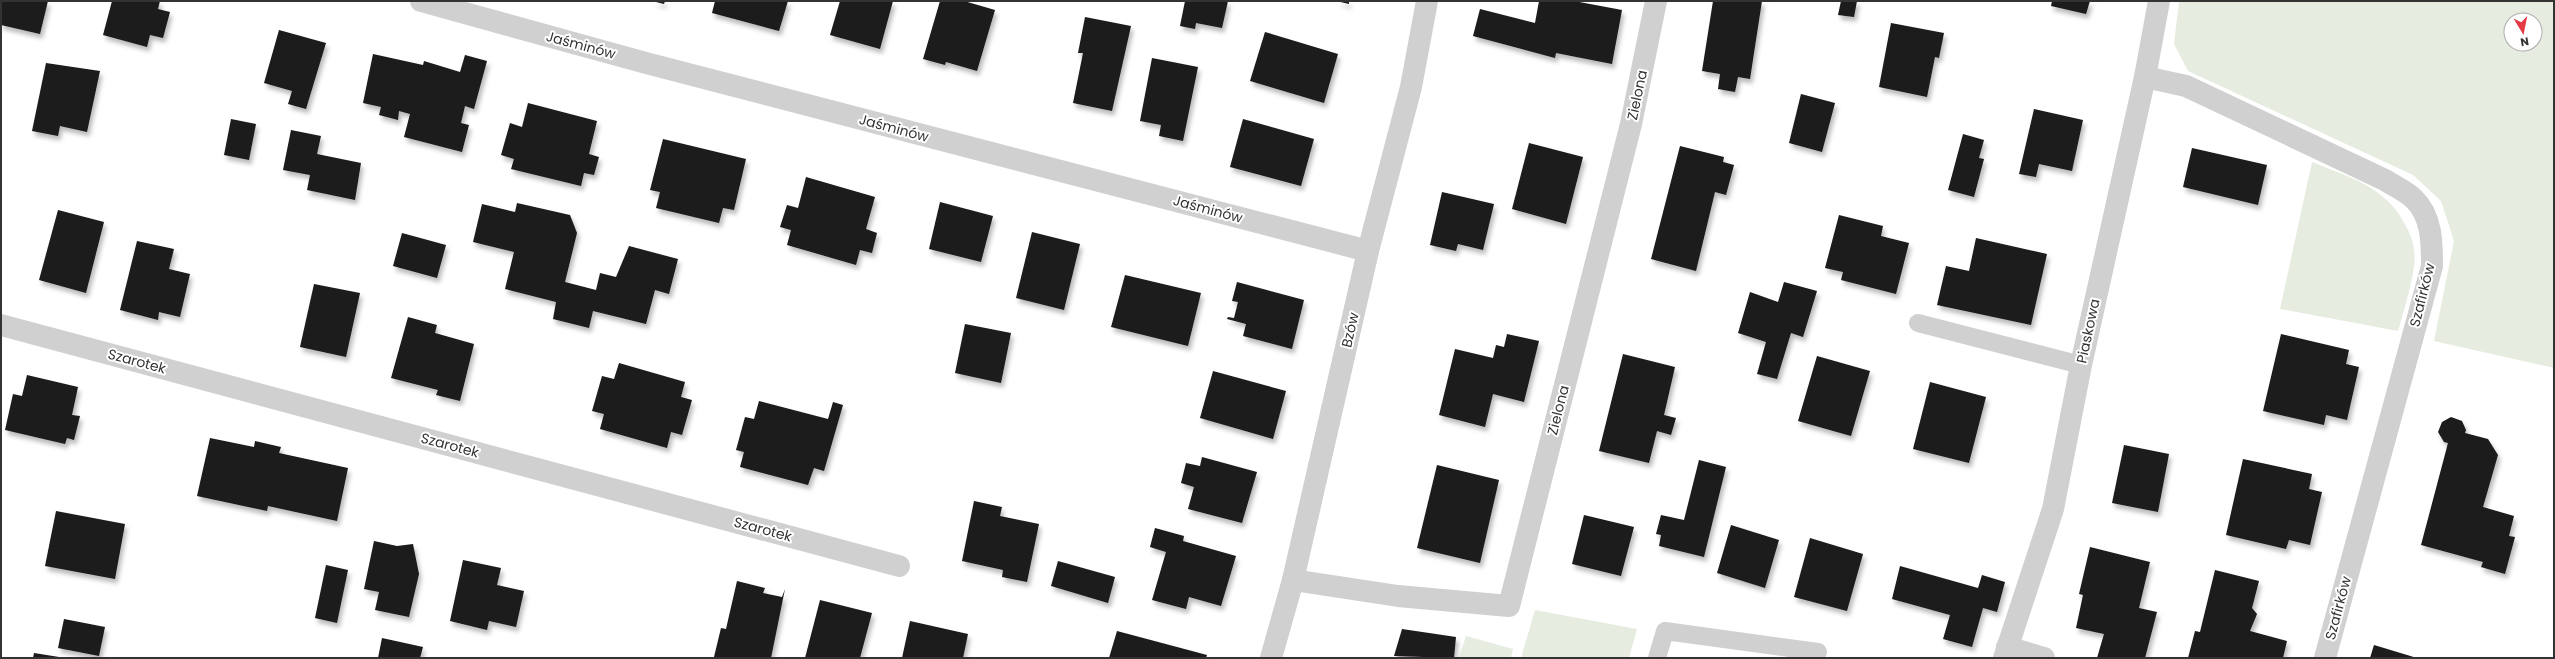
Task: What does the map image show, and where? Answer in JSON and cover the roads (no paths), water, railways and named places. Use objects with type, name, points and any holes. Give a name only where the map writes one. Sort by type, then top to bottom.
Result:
[{"type":"street","name":"Jaśminów","points":[[421,1],[646,63],[1368,251]]},
{"type":"street","name":"Bzów","points":[[1272,658],[1293,580],[1368,251],[1411,87],[1427,1]]},
{"type":"street","name":"Zielona","points":[[1293,580],[1398,596],[1509,606],[1631,124],[1656,1]]},
{"type":"street","name":"Piaskowa","points":[[2006,653],[2053,509],[2080,365],[2145,77],[2159,1]]},
{"type":"street","name":"Szafirków","points":[[2145,77],[2186,86],[2385,180],[2414,199],[2426,216],[2432,240],[2432,266],[2325,658]]},
{"type":"street","name":"Szarotek","points":[[1,325],[899,566]]},
{"type":"street","points":[[2006,653],[2044,658]]},
{"type":"lane","points":[[1918,322],[2080,365]]},
{"type":"lane","points":[[1657,658],[1665,631],[1818,652]]}]
